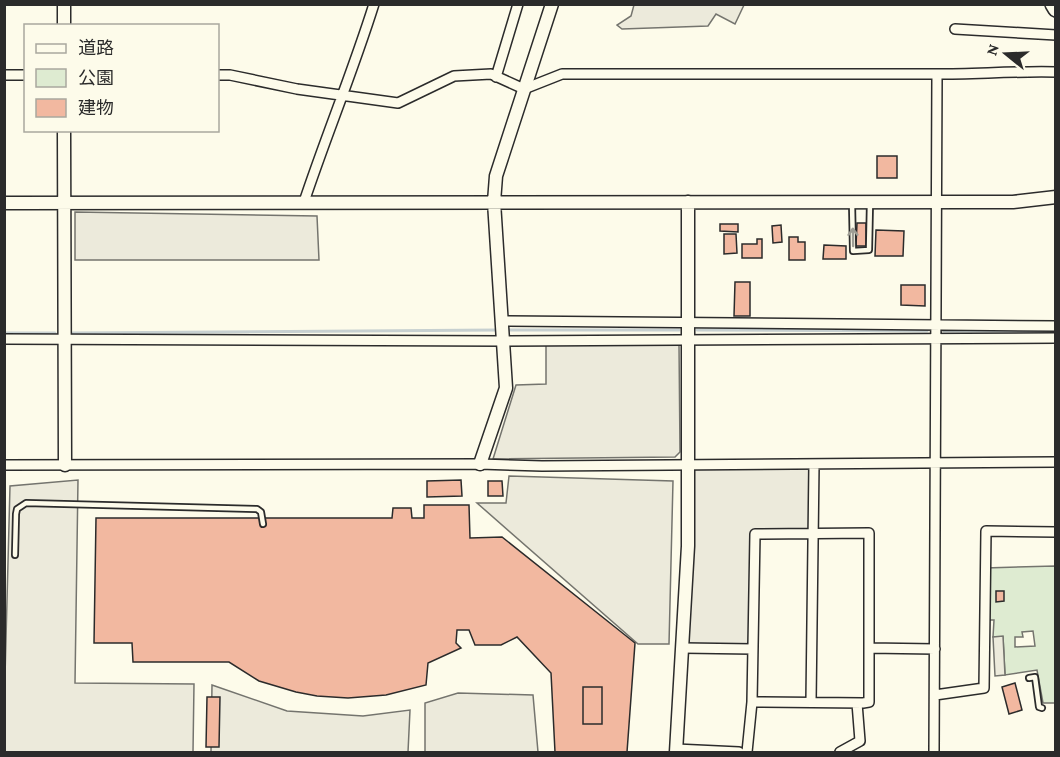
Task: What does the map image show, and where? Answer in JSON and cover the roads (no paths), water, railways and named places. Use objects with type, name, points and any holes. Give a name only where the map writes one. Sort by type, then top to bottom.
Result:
[{"type":"main road","points":[[1053,4],[1056,9]]},
{"type":"street","points":[[64,4],[64,24]]},
{"type":"street","points":[[304,202],[341,95],[359,53],[374,4]]},
{"type":"street","points":[[496,76],[518,4]]},
{"type":"street","points":[[480,464],[506,388],[494,202],[496,176],[552,4]]},
{"type":"street","points":[[955,29],[1056,35]]},
{"type":"street","points":[[219,75],[231,75],[297,89],[398,103],[454,76],[491,74],[524,89],[562,74],[1056,72]]},
{"type":"street","points":[[934,753],[937,74]]},
{"type":"street","points":[[4,75],[24,75]]},
{"type":"street","points":[[64,132],[65,465]]},
{"type":"street","points":[[4,203],[1013,202],[1056,197]]},
{"type":"street","points":[[688,202],[688,546],[676,751],[739,753]]},
{"type":"street","points":[[502,321],[1056,326]]},
{"type":"street","points":[[4,339],[1056,338]]},
{"type":"street","points":[[4,465],[480,464],[542,466],[1056,462]]},
{"type":"street","points":[[811,702],[814,464]]},
{"type":"street","points":[[935,695],[984,688],[986,531],[1056,532]]},
{"type":"street","points":[[747,753],[752,702],[755,534],[869,533],[869,702],[752,702]]},
{"type":"street","points":[[683,648],[753,649]]},
{"type":"street","points":[[869,648],[935,648]]},
{"type":"street","points":[[840,753],[860,741],[857,703]]},
{"type":"lane","points":[[852,202],[853,251],[869,250],[870,202]]},
{"type":"lane","points":[[15,555],[17,509],[26,503],[257,509],[261,512],[263,524]]},
{"type":"lane","points":[[1029,678],[1035,677],[1039,707],[1042,708]]},
{"type":"waterway","points":[[73,333],[498,330]]},
{"type":"waterway","points":[[504,330],[679,330]]},
{"type":"waterway","points":[[697,330],[927,331]]},
{"type":"waterway","points":[[944,331],[1056,331]]},
{"type":"waterway","points":[[4,333],[55,333]]}]
